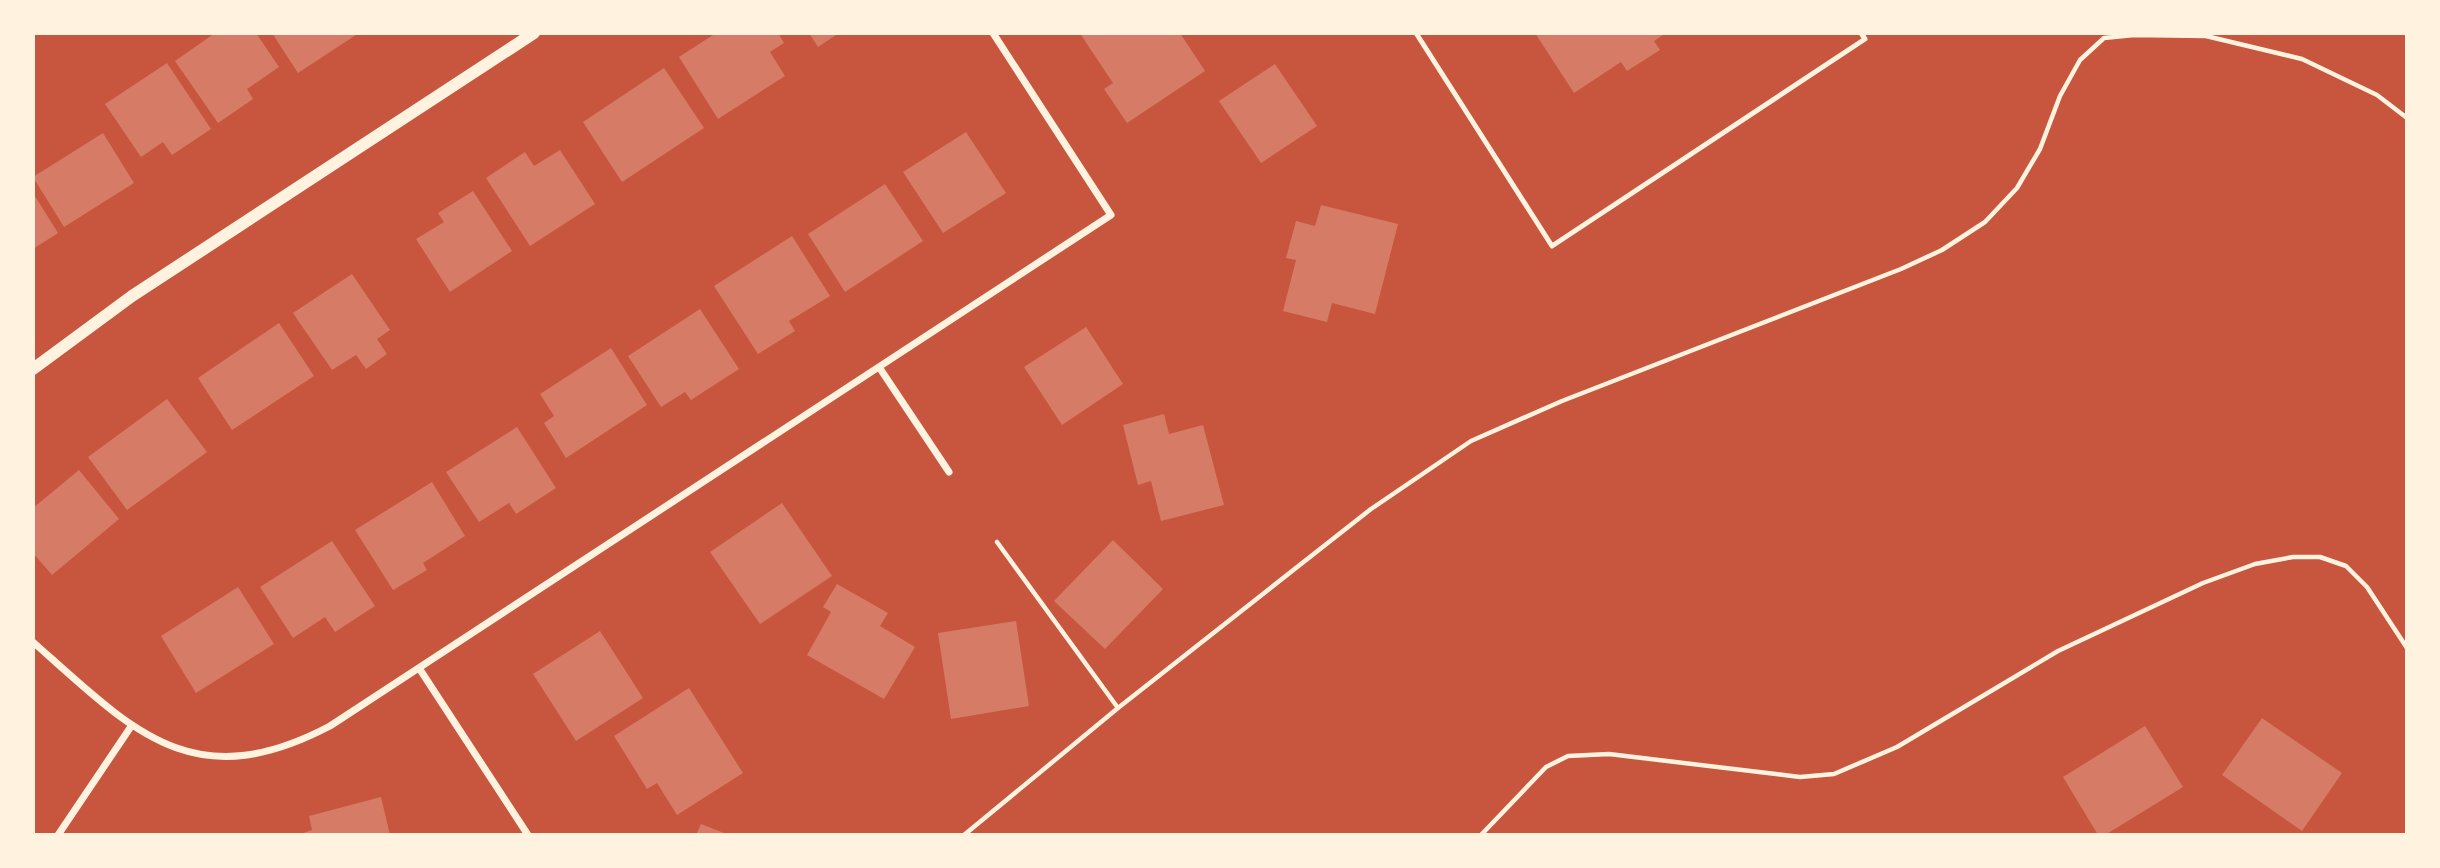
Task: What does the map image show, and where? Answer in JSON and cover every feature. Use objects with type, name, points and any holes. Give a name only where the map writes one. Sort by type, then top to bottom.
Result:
[{"type":"street","points":[[33,369],[132,296],[534,33]]},
{"type":"street","points":[[33,642],[132,725],[175,748],[200,755],[226,757],[253,755],[313,735],[419,668],[1111,215],[993,33]]},
{"type":"street","points":[[879,367],[949,472]]},
{"type":"street","points":[[419,668],[528,835]]},
{"type":"street","points":[[58,835],[132,725]]},
{"type":"lane","points":[[1416,33],[1552,246],[1865,39],[1861,33]]},
{"type":"path","points":[[964,835],[1118,708],[1371,509],[1471,441],[1562,401],[1901,269],[1942,250],[1984,222],[2017,188],[2040,149],[2060,96],[2080,60],[2104,38],[2134,34],[2206,36],[2302,59],[2377,95],[2407,118]]},
{"type":"path","points":[[997,542],[1118,708]]},
{"type":"path","points":[[1481,835],[1546,767],[1568,756],[1609,754],[1800,777],[1834,774],[1897,747],[2058,651],[2181,593],[2255,564],[2293,557],[2320,557],[2346,566],[2367,587],[2407,648]]},
{"type":"building","points":[[215,33],[256,33],[279,67],[247,89],[253,99],[218,123],[175,61]]},
{"type":"building","points":[[272,33],[359,33],[298,73]]},
{"type":"building","points":[[716,33],[778,33],[784,43],[770,52],[785,76],[718,119],[679,57]]},
{"type":"building","points":[[809,33],[839,33],[818,47]]},
{"type":"building","points":[[1180,33],[1205,71],[1127,123],[1104,89],[1113,83],[1081,35]]},
{"type":"building","points":[[1535,33],[1666,33],[1654,41],[1660,50],[1627,71],[1621,62],[1574,93]]},
{"type":"building","points":[[167,63],[211,129],[172,155],[163,142],[141,157],[105,104]]},
{"type":"building","points":[[1275,64],[1317,126],[1261,163],[1219,101]]},
{"type":"building","points":[[664,68],[704,128],[622,182],[583,122]]},
{"type":"building","points":[[966,132],[1006,193],[943,233],[903,172]]},
{"type":"building","points":[[103,133],[134,183],[64,227],[33,177]]},
{"type":"building","points":[[560,150],[595,204],[530,246],[486,178],[525,152],[534,166]]},
{"type":"building","points":[[885,184],[923,241],[845,292],[808,234]]},
{"type":"building","points":[[473,191],[512,251],[450,292],[416,239],[444,222],[438,213]]},
{"type":"building","points":[[33,193],[58,233],[33,249]]},
{"type":"building","points":[[1321,205],[1398,224],[1375,314],[1332,303],[1327,322],[1283,311],[1296,260],[1286,258],[1296,221],[1315,226]]},
{"type":"building","points":[[792,236],[830,296],[789,321],[795,331],[758,354],[714,286]]},
{"type":"building","points":[[352,274],[390,330],[377,339],[387,354],[366,369],[356,355],[332,370],[293,313]]},
{"type":"building","points":[[700,309],[739,369],[691,400],[685,392],[661,407],[628,356]]},
{"type":"building","points":[[279,323],[314,376],[232,430],[198,378]]},
{"type":"building","points":[[1086,327],[1123,384],[1062,425],[1024,367]]},
{"type":"building","points":[[611,348],[647,405],[566,458],[544,423],[554,416],[540,394]]},
{"type":"building","points":[[167,399],[207,452],[127,510],[88,457]]},
{"type":"building","points":[[1164,414],[1169,434],[1203,425],[1224,505],[1161,521],[1151,481],[1138,485],[1123,425]]},
{"type":"building","points":[[517,427],[556,488],[516,514],[509,503],[479,522],[446,472]]},
{"type":"building","points":[[79,470],[119,519],[52,575],[33,553],[33,508]]},
{"type":"building","points":[[432,482],[465,536],[423,563],[427,570],[393,590],[355,530]]},
{"type":"building","points":[[782,503],[832,576],[760,624],[710,552]]},
{"type":"building","points":[[1113,540],[1163,589],[1105,649],[1054,601]]},
{"type":"building","points":[[332,541],[375,606],[335,632],[325,617],[293,638],[260,587]]},
{"type":"building","points":[[837,584],[888,613],[880,626],[915,647],[884,699],[807,655],[831,612],[823,607]]},
{"type":"building","points":[[238,587],[274,644],[196,693],[161,636]]},
{"type":"building","points":[[1016,621],[1029,706],[951,719],[938,633]]},
{"type":"building","points":[[600,631],[643,698],[576,741],[533,674]]},
{"type":"building","points":[[689,688],[743,773],[677,815],[657,783],[647,789],[614,736]]},
{"type":"building","points":[[2262,718],[2342,773],[2302,831],[2222,775]]},
{"type":"building","points":[[2145,726],[2183,787],[2105,835],[2098,835],[2063,777]]},
{"type":"building","points":[[381,797],[390,835],[297,835],[312,830],[309,816]]},
{"type":"building","points":[[701,824],[729,835],[696,835]]}]
